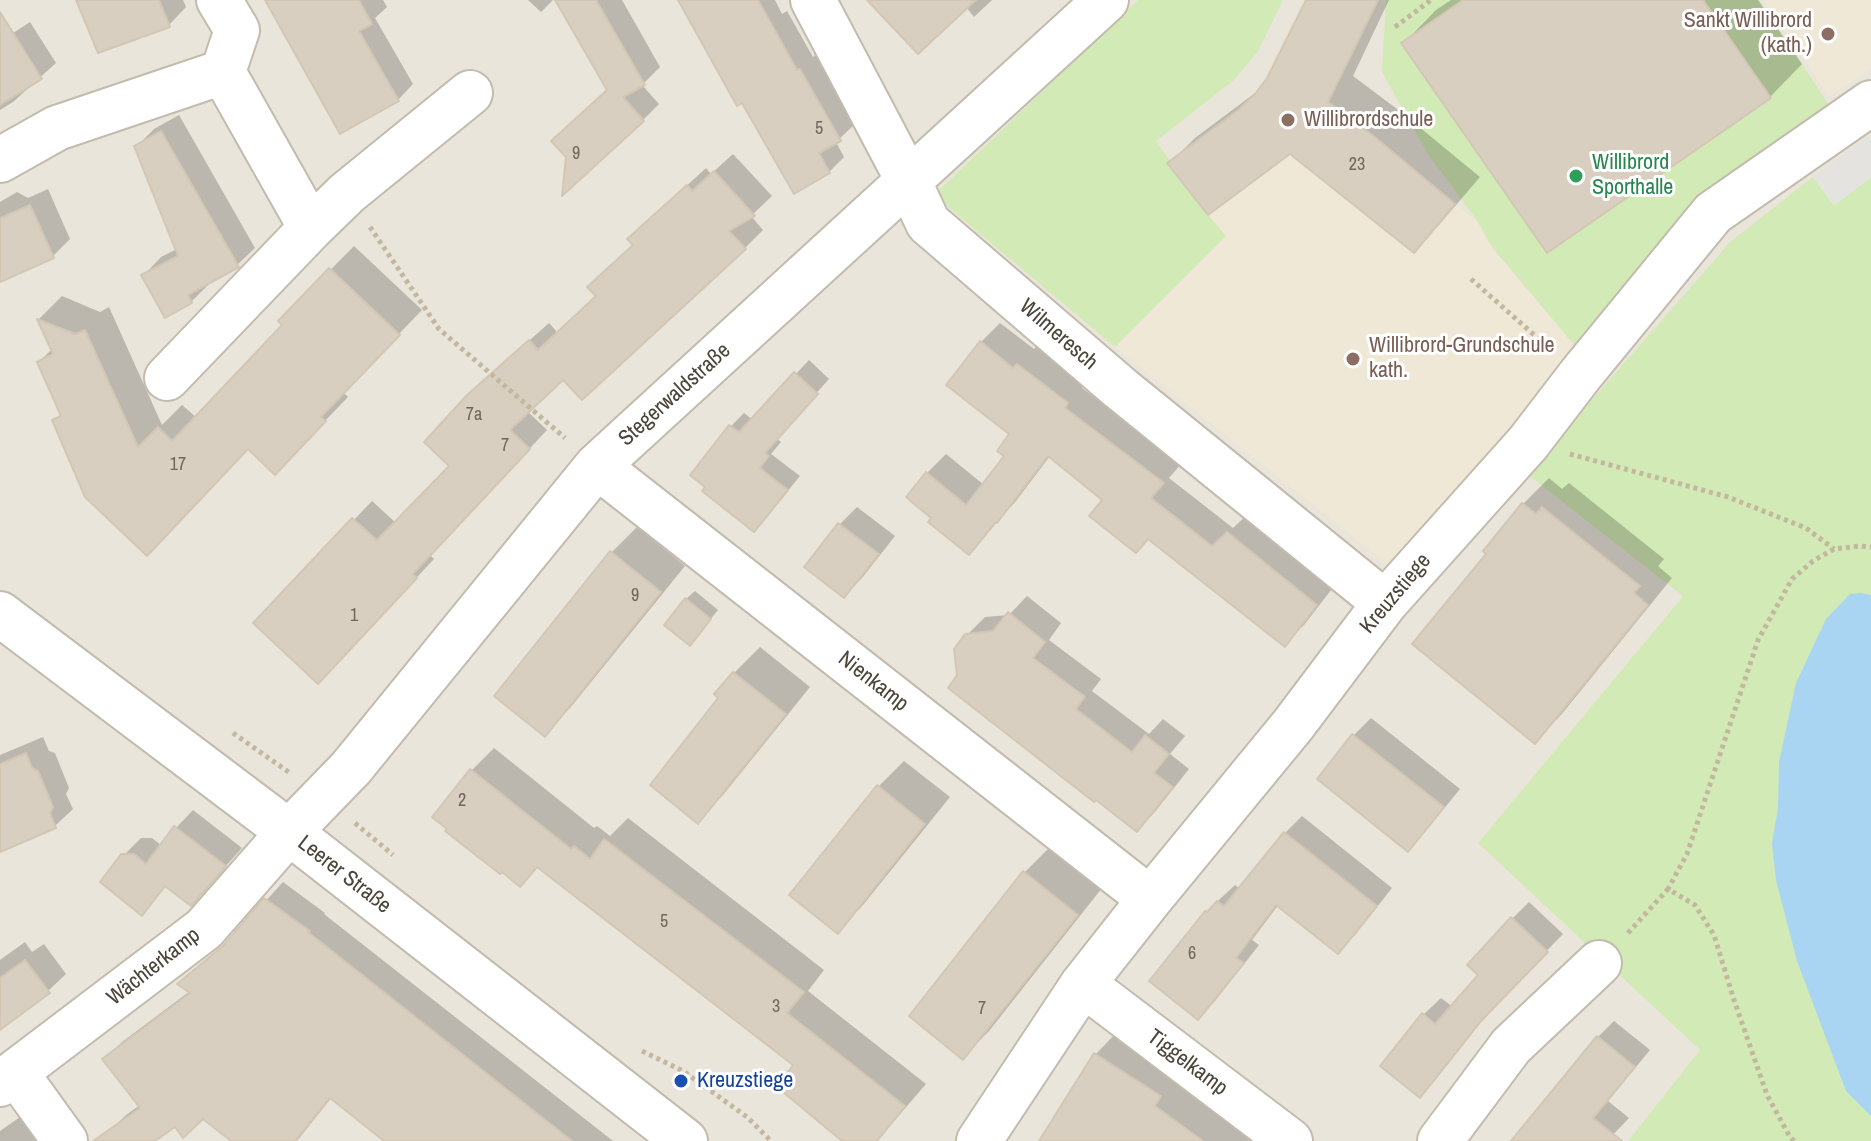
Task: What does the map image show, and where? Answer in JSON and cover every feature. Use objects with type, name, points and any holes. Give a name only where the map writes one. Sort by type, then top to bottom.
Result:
[{"type":"street","points":[[219,0],[237,30],[223,72],[311,228]]},
{"type":"street","name":"Wilmeresch","points":[[813,0],[928,223],[1120,388],[1385,603]]},
{"type":"street","name":"Stegerwaldstraße","points":[[289,832],[351,768],[597,466],[1106,0]]},
{"type":"street","points":[[0,160],[57,128],[223,72]]},
{"type":"street","points":[[167,378],[347,193],[470,93]]},
{"type":"street","name":"Kreuzstiege","points":[[979,1141],[1083,984],[1150,899],[1293,725],[1385,603],[1528,443],[1713,213],[1871,103]]},
{"type":"street","name":"Nienkamp","points":[[597,466],[1150,899]]},
{"type":"street","name":"Leerer Straße","points":[[0,614],[289,832],[685,1141]]},
{"type":"street","name":"Wächterkamp","points":[[8,1078],[204,929],[289,832]]},
{"type":"street","points":[[1440,1141],[1511,1046],[1599,963]]},
{"type":"street","name":"Tiggelkamp","points":[[1083,984],[1290,1141]]},
{"type":"street","points":[[8,1078],[65,1141]]},
{"type":"path","points":[[1395,27],[1431,0]]},
{"type":"path","points":[[347,193],[439,329],[597,466]]},
{"type":"path","points":[[1471,279],[1581,374]]},
{"type":"path","points":[[1528,443],[1728,497],[1806,528],[1834,549]]},
{"type":"path","points":[[1599,963],[1668,889],[1687,854],[1758,640],[1792,579],[1813,561],[1834,549],[1871,547]]},
{"type":"path","points":[[1668,889],[1695,905],[1714,935],[1767,1095],[1794,1141]]},
{"type":"shaded area","points":[[0,0],[1871,0],[1871,177],[1813,178],[1732,240],[1683,596],[1479,843],[1701,1050],[1628,1141],[0,1141]]},
{"type":"shaded area","name":"Sankt Willibrord (kath.)","points":[[1763,0],[1871,0],[1871,68],[1829,97]]},
{"type":"shaded area","points":[[1871,134],[1871,177],[1834,205],[1813,177]]},
{"type":"shaded area","name":"Willibrord-Grundschule kath.","points":[[1290,154],[1413,253],[1455,204],[1478,222],[1491,246],[1582,354],[1396,571],[1115,347],[1225,236],[1208,215]]},
{"type":"green space","points":[[1138,0],[1283,0],[1258,51],[1234,80],[1156,141],[1226,236],[1115,347],[934,195]]},
{"type":"green space","points":[[1386,0],[1759,0],[1829,105],[1703,202],[1582,354],[1491,246],[1478,222],[1428,154],[1382,72]]},
{"type":"green space","points":[[1813,177],[1834,205],[1871,177],[1871,1141],[1628,1141],[1700,1050],[1478,843],[1683,596],[1527,474],[1732,240]]},
{"type":"water","points":[[1850,594],[1871,595],[1871,1116],[1846,1091],[1797,961],[1776,880],[1772,843],[1778,808],[1779,762],[1796,683],[1826,619]]},
{"type":"building","points":[[76,0],[159,0],[170,27],[98,53]]},
{"type":"building","points":[[265,0],[359,0],[372,24],[359,31],[399,101],[340,134]]},
{"type":"building","points":[[555,0],[596,0],[645,85],[623,97],[644,121],[562,196],[566,157],[551,141],[607,90]]},
{"type":"building","points":[[678,0],[758,0],[841,141],[819,153],[830,173],[794,194],[742,103],[737,106]]},
{"type":"building","points":[[867,0],[976,0],[918,54]]},
{"type":"building","name":"Willibrordschule","points":[[1306,0],[1378,0],[1328,102],[1455,204],[1414,253],[1290,154],[1208,215],[1167,163],[1255,94],[1267,78]]},
{"type":"building","name":"Willibrord Sporthalle","points":[[1463,0],[1703,0],[1771,98],[1547,253],[1401,43]]},
{"type":"building","points":[[0,12],[42,79],[0,105]]},
{"type":"building","points":[[161,131],[239,267],[188,295],[192,303],[165,318],[141,275],[178,256],[134,146]]},
{"type":"building","points":[[714,171],[755,216],[729,231],[746,249],[582,400],[563,380],[510,430],[530,449],[413,574],[417,578],[318,684],[253,623],[352,518],[377,540],[449,466],[424,442],[467,395],[529,340],[538,350],[596,296],[587,287],[633,245],[627,239],[687,185],[692,191]]},
{"type":"building","points":[[30,205],[54,258],[0,282],[0,218]]},
{"type":"building","points":[[329,268],[400,335],[321,417],[326,421],[275,475],[248,449],[147,556],[85,497],[52,420],[61,416],[37,362],[53,354],[37,319],[75,334],[85,330],[138,447],[158,427],[172,441],[282,325],[278,321]]},
{"type":"building","points":[[980,341],[1013,368],[1017,364],[1068,403],[1065,408],[1164,483],[1151,498],[1212,546],[1227,532],[1317,605],[1285,647],[1148,539],[1136,553],[1089,516],[1102,500],[1048,456],[969,555],[928,522],[931,518],[906,497],[926,472],[966,505],[1004,456],[997,451],[1009,434],[946,385]]},
{"type":"building","points":[[794,372],[818,394],[765,453],[769,456],[760,468],[788,490],[754,532],[702,491],[705,487],[690,475],[729,425],[739,432]]},
{"type":"building","points":[[1522,503],[1536,514],[1542,507],[1640,586],[1634,593],[1648,605],[1535,744],[1412,644],[1486,554],[1483,551]]},
{"type":"building","points":[[838,523],[879,554],[844,598],[804,567]]},
{"type":"building","points":[[610,551],[661,592],[545,737],[494,696]]},
{"type":"building","points":[[685,598],[711,619],[690,646],[664,625]]},
{"type":"building","points":[[1008,612],[1045,642],[1033,658],[1085,697],[1076,709],[1132,752],[1145,735],[1169,754],[1154,773],[1173,787],[1137,832],[948,688],[957,675],[954,649],[965,634],[993,631]]},
{"type":"building","points":[[733,672],[786,714],[698,824],[650,785],[718,698],[714,694]]},
{"type":"building","points":[[1352,734],[1444,807],[1408,852],[1317,779]]},
{"type":"building","points":[[26,753],[32,768],[38,771],[53,807],[50,813],[56,828],[0,852],[0,764]]},
{"type":"building","points":[[470,769],[571,849],[574,846],[590,859],[604,839],[804,992],[787,1013],[905,1106],[877,1141],[842,1141],[777,1087],[793,1065],[537,867],[520,887],[445,831],[447,829],[432,817]]},
{"type":"building","points":[[877,785],[925,824],[838,934],[789,895]]},
{"type":"building","points":[[174,826],[226,866],[191,906],[165,886],[142,916],[100,882],[121,854],[134,854],[146,864]]},
{"type":"building","points":[[1284,832],[1377,906],[1338,954],[1276,905],[1236,958],[1244,963],[1198,1020],[1149,981],[1205,911],[1217,901],[1224,906]]},
{"type":"building","points":[[1023,871],[1078,915],[963,1060],[909,1016]]},
{"type":"building","points":[[264,898],[310,931],[572,1141],[384,1141],[330,1098],[295,1141],[231,1141],[203,1119],[183,1138],[175,1127],[155,1141],[93,1141],[140,1108],[102,1059],[190,993],[177,984],[223,946]]},
{"type":"building","points":[[1511,917],[1548,952],[1480,1022],[1420,1098],[1380,1066],[1422,1013],[1435,1024],[1478,975],[1467,965]]},
{"type":"building","points":[[25,960],[50,993],[0,1030],[0,978]]},
{"type":"building","points":[[1597,1036],[1635,1067],[1593,1118],[1622,1141],[1511,1141]]},
{"type":"building","points":[[1094,1053],[1161,1096],[1155,1106],[1203,1141],[1039,1141]]},
{"type":"place","name":"Sankt Willibrord (kath.)","points":[[1828,34]]},
{"type":"place","name":"Willibrordschule","points":[[1288,120]]},
{"type":"place","name":"Willibrord Sporthalle","points":[[1576,176]]},
{"type":"place","name":"Willibrord-Grundschule kath.","points":[[1353,359]]},
{"type":"place","name":"Kreuzstiege","points":[[681,1081]]}]
